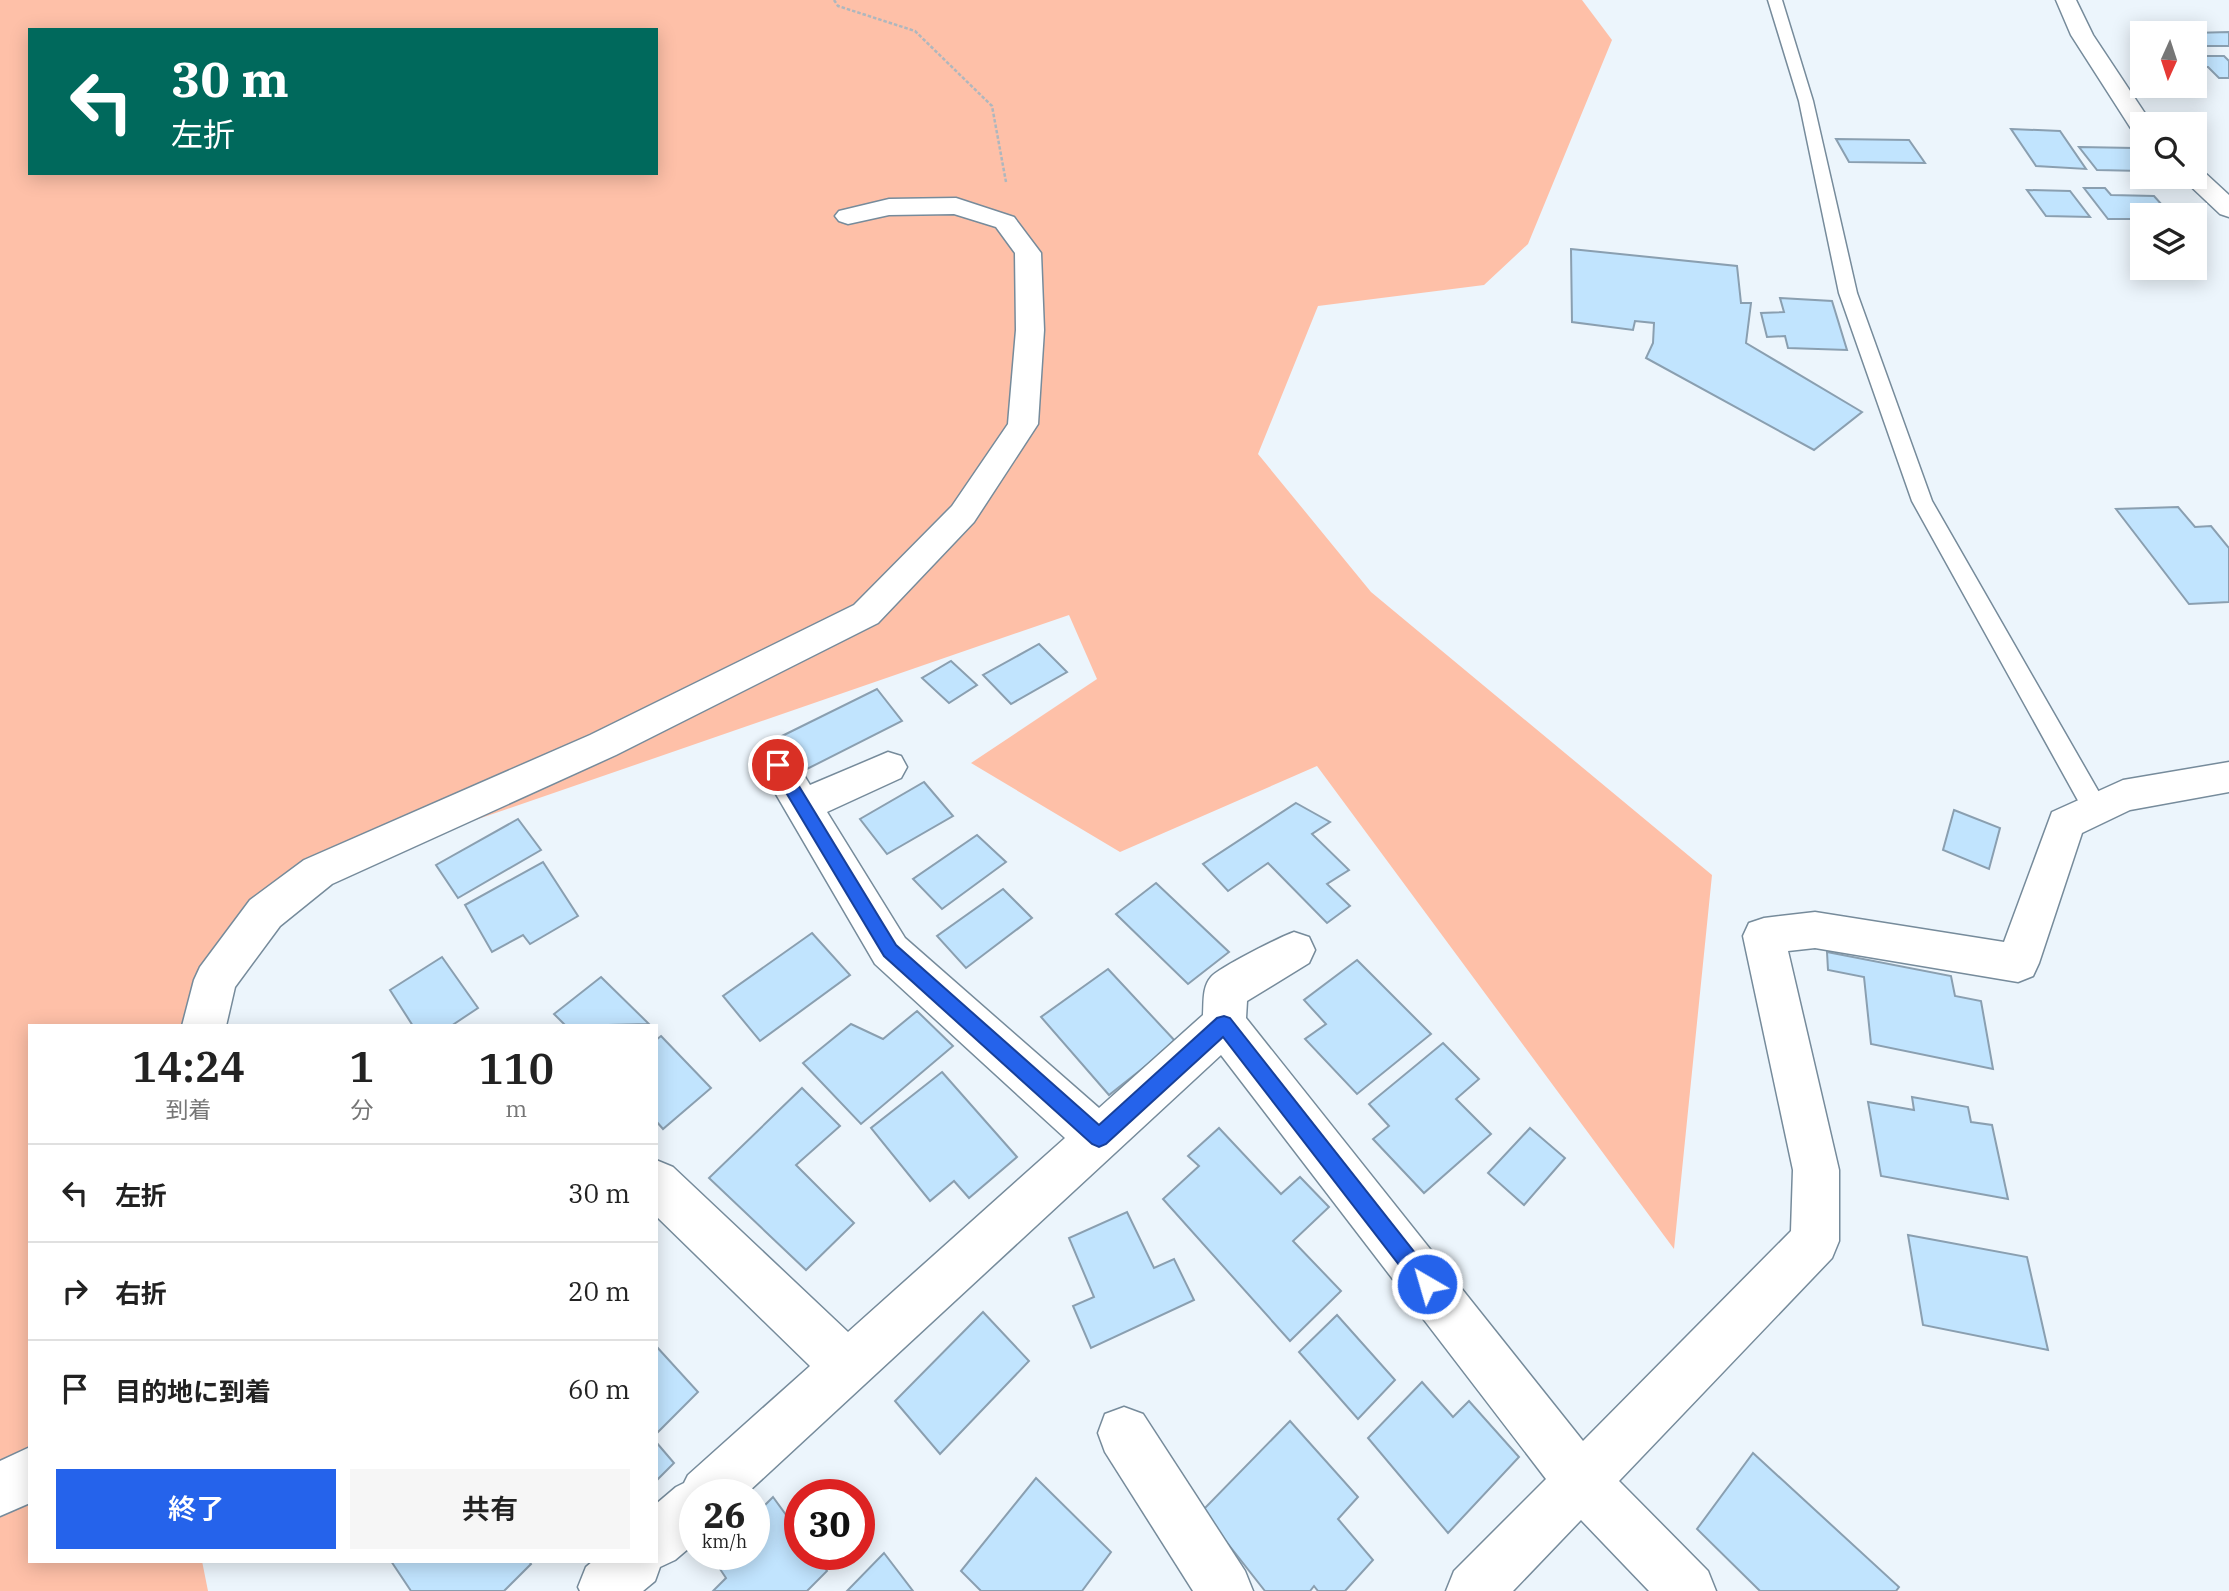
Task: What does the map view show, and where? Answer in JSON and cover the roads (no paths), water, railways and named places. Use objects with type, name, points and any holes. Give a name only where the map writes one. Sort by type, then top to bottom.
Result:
[{"type":"street","points":[[2066,0],[2082,35],[2130,112]]},
{"type":"street","points":[[2207,188],[2229,209]]},
{"type":"street","points":[[204,1024],[215,979],[265,914],[318,872],[603,746],[866,614],[963,514],[1023,424],[1030,330],[1028,253],[1005,222],[956,206],[889,207],[848,216]]},
{"type":"street","points":[[778,765],[890,951],[1099,1138]]},
{"type":"street","points":[[803,806],[888,767]]},
{"type":"street","points":[[1474,1591],[1815,1241],[1816,1170],[1764,936],[1815,930],[2018,963],[2066,823],[2123,796],[2229,777]]},
{"type":"street","points":[[1294,950],[1226,991],[1224,1024],[1580,1480],[1688,1591]]},
{"type":"street","points":[[724,1479],[1224,1024]]},
{"type":"street","points":[[658,1185],[847,1367]]},
{"type":"street","points":[[1124,1433],[1225,1591]]},
{"type":"street","points":[[0,1489],[28,1475]]},
{"type":"street","points":[[658,1539],[679,1520]]},
{"type":"street","points":[[609,1591],[606,1587],[633,1563]]},
{"type":"lane","points":[[1774,0],[1806,101],[1848,293],[1922,501],[2095,808]]}]
